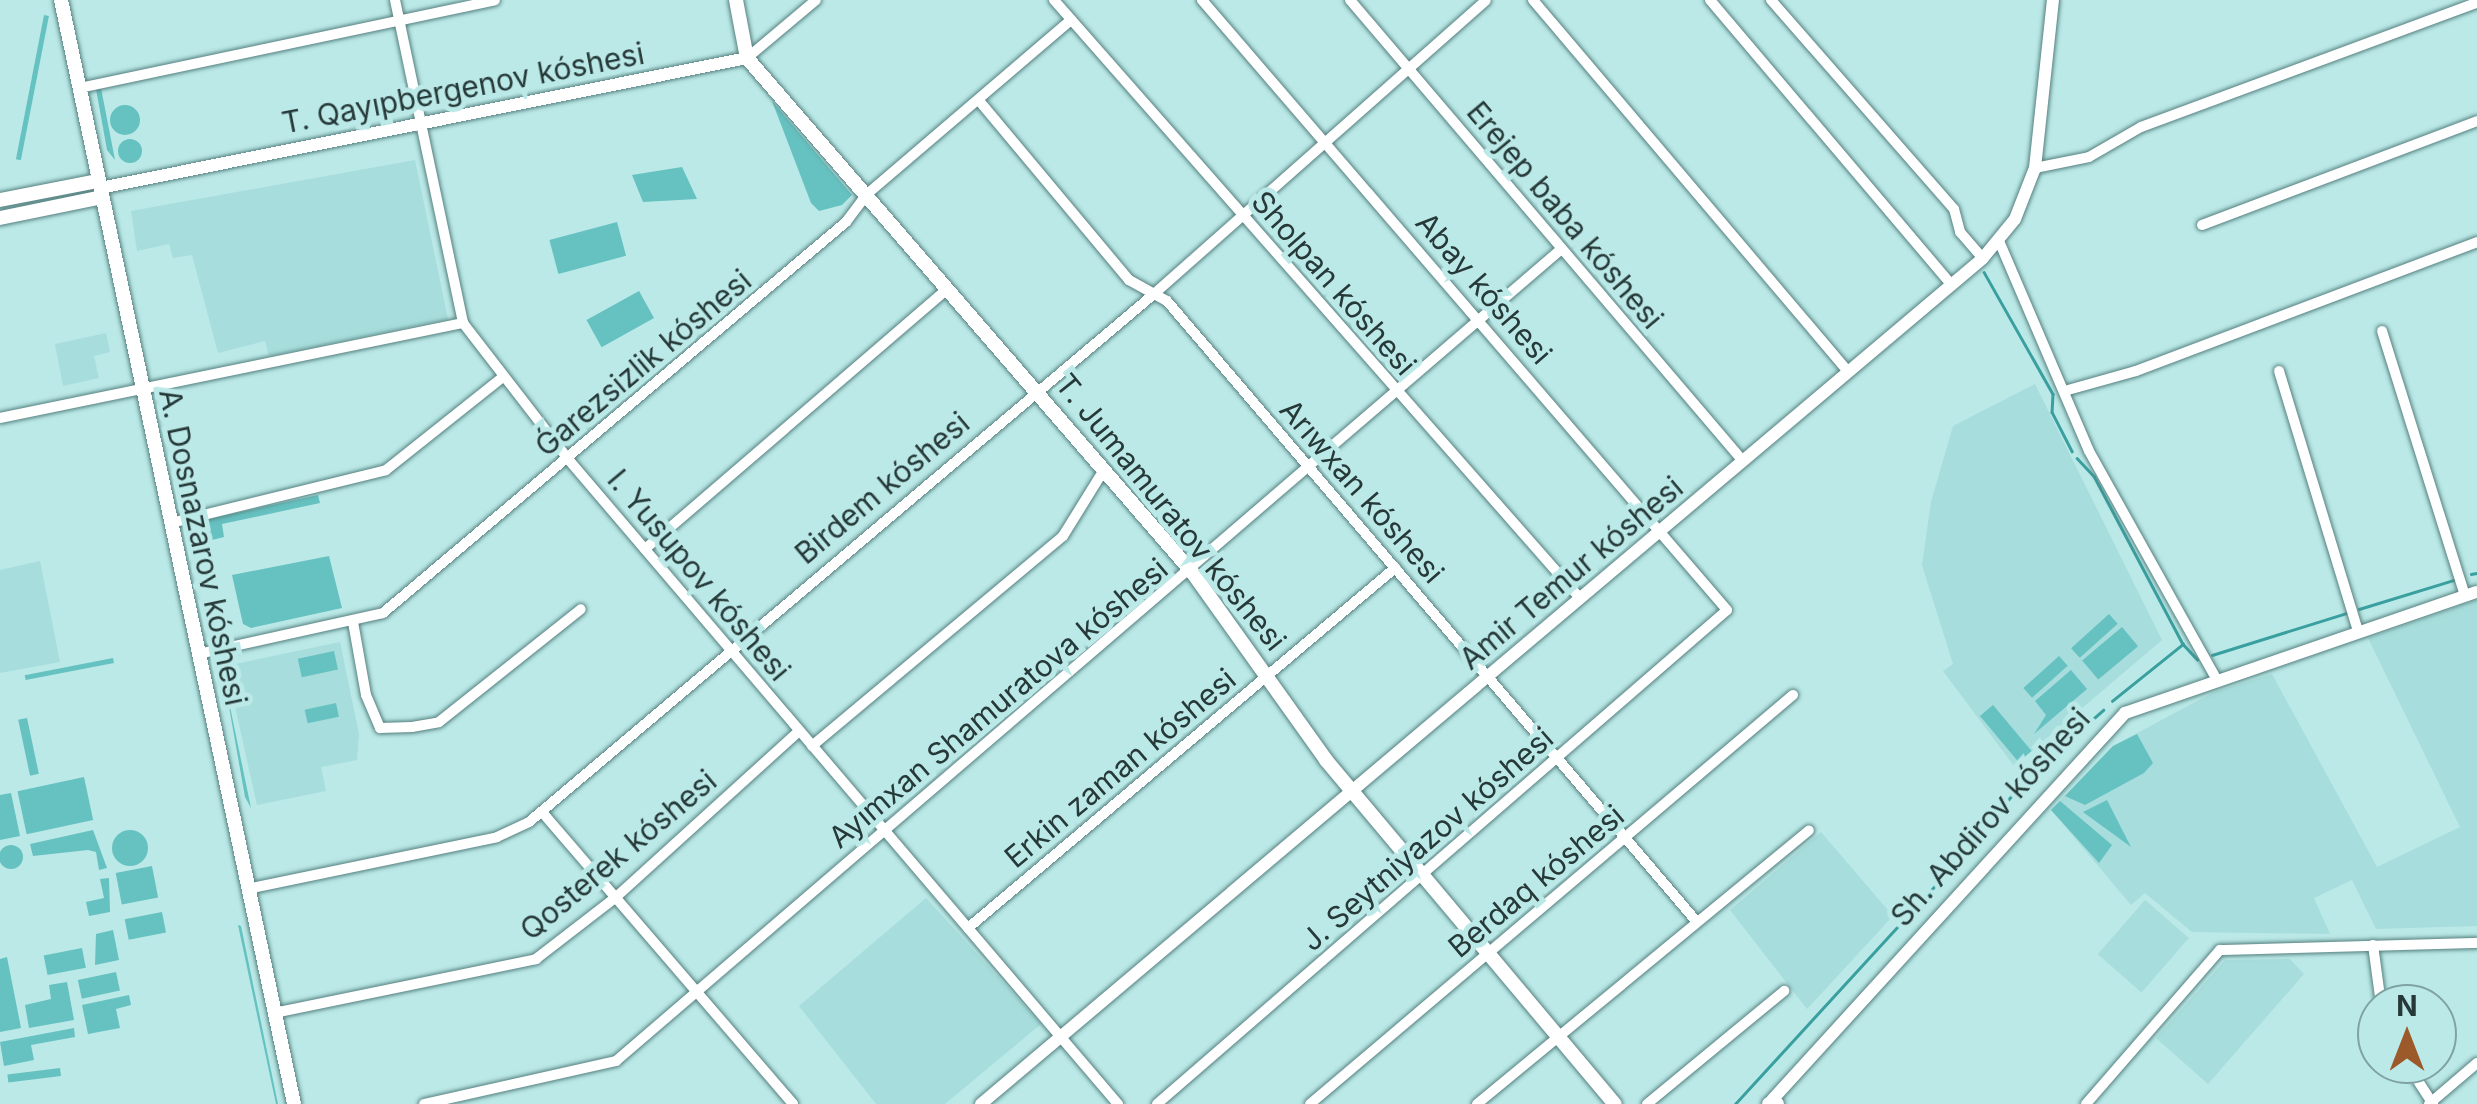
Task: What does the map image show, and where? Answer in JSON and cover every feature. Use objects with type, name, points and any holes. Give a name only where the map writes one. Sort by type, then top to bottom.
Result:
[{"type":"main road","name":"A. Dosnazarov kóshesi","points":[[62,0],[294,1104]]},
{"type":"main road","points":[[736,0],[747,58]]},
{"type":"main road","name":"T. Jumamuratov kóshesi","points":[[747,58],[1192,572],[1352,792],[1615,1104]]},
{"type":"main road","name":"T. Qayıpbergenov kóshesi","points":[[0,200],[100,189]]},
{"type":"main road","name":"T. Qayıpbergenov kóshesi","points":[[0,218],[100,189]]},
{"type":"street","name":"I. Yusupov kóshesi","points":[[395,0],[463,323],[568,459],[1118,1104]]},
{"type":"street","points":[[79,88],[495,0]]},
{"type":"street","name":"T. Qayıpbergenov kóshesi","points":[[100,189],[747,58],[816,0]]},
{"type":"street","name":"Sholpan kóshesi","points":[[1054,0],[1580,598]]},
{"type":"street","name":"Abay kóshesi","points":[[1202,0],[1727,610]]},
{"type":"street","name":"Erejep baba kóshesi","points":[[1350,0],[1559,251],[1743,461]]},
{"type":"street","name":"Birdem kóshesi","points":[[247,889],[497,837],[542,812],[1154,294],[1486,0]]},
{"type":"street","points":[[1533,0],[1848,372]]},
{"type":"street","points":[[1710,0],[1952,286]]},
{"type":"street","points":[[1771,0],[1954,209],[1960,232],[1982,258]]},
{"type":"street","name":"Amir Temur kóshesi","points":[[981,1104],[1952,286],[1999,241],[2036,168],[2053,0]]},
{"type":"street","points":[[2036,168],[2089,157],[2141,127],[2477,2]]},
{"type":"street","name":"Ǵarezsizlik kóshesi","points":[[198,654],[383,613],[846,222],[866,195],[981,103],[1071,20]]},
{"type":"street","name":"Arıwxan kóshesi","points":[[981,103],[1130,280],[1154,294],[1310,470],[1555,762],[1697,922]]},
{"type":"street","points":[[2202,225],[2477,121]]},
{"type":"street","points":[[1999,241],[2115,502],[2216,678]]},
{"type":"street","points":[[2068,390],[2477,242]]},
{"type":"street","name":"Ayımxan Shamuratova kóshesi","points":[[424,1104],[616,1061],[1192,572],[1559,251]]},
{"type":"street","points":[[645,549],[948,288]]},
{"type":"street","points":[[0,418],[463,323]]},
{"type":"street","points":[[2382,331],[2471,594]]},
{"type":"street","points":[[2279,371],[2358,631]]},
{"type":"street","points":[[171,523],[386,470],[502,376]]},
{"type":"street","points":[[812,746],[1063,536],[1104,470]]},
{"type":"street","name":"Erkin zaman kóshesi","points":[[968,928],[1395,568]]},
{"type":"street","name":"Sh. Abdirov kóshesi","points":[[1773,1103],[2100,734],[2149,701],[2471,594]]},
{"type":"street","points":[[353,622],[366,695],[380,728],[439,722],[581,609]]},
{"type":"street","name":"J. Seytniyazov kóshesi","points":[[1157,1104],[1727,610]]},
{"type":"street","name":"Berdaq kóshesi","points":[[1310,1104],[1792,695]]},
{"type":"street","name":"Qosterek kóshesi","points":[[274,1013],[520,966],[615,898],[799,731]]},
{"type":"street","points":[[542,812],[789,1099],[773,1104]]},
{"type":"street","points":[[1477,1104],[1809,830]]},
{"type":"street","points":[[2086,1104],[2220,950],[2477,943]]},
{"type":"street","points":[[2372,944],[2378,984]]},
{"type":"street","points":[[1647,1104],[1784,991]]},
{"type":"street","points":[[2431,1103],[2477,1063]]},
{"type":"shaded area","points":[[44,15],[49,16],[21,160],[16,159]]},
{"type":"shaded area","points":[[101,88],[115,160],[107,150],[96,89]]},
{"type":"shaded area","points":[[772,101],[852,195],[842,205],[819,211],[811,203]]},
{"type":"shaded area","points":[[125,105],[135,110],[140,120],[135,130],[125,135],[115,130],[110,120],[115,110]]},
{"type":"shaded area","points":[[130,139],[142,151],[130,163],[118,151]]},
{"type":"shaded area","points":[[415,160],[448,319],[269,356],[265,341],[218,353],[192,255],[173,258],[169,244],[137,251],[131,211]]},
{"type":"shaded area","points":[[682,167],[697,199],[643,202],[632,175]]},
{"type":"shaded area","points":[[617,222],[626,256],[558,274],[549,240]]},
{"type":"shaded area","points":[[639,291],[654,318],[602,347],[587,320]]},
{"type":"shaded area","points":[[106,333],[110,352],[94,356],[99,378],[63,386],[55,344]]},
{"type":"shaded area","points":[[2035,384],[2162,640],[2014,766],[1943,671],[1953,664],[1922,565],[1931,502],[1953,426]]},
{"type":"shaded area","points":[[318,495],[320,503],[222,524],[224,537],[204,542],[200,521]]},
{"type":"shaded area","points":[[329,556],[342,608],[251,628],[243,624],[232,575]]},
{"type":"shaded area","points":[[40,561],[60,662],[0,673],[0,570]]},
{"type":"shaded area","points":[[2477,600],[2477,926],[2376,929],[2352,880],[2314,898],[2330,934],[2192,932],[2145,893],[2131,905],[2051,810],[2113,746],[2214,692],[2272,674],[2377,867],[2460,827],[2368,638]]},
{"type":"shaded area","points":[[2109,614],[2118,624],[2080,658],[2071,648]]},
{"type":"shaded area","points":[[2122,627],[2138,646],[2098,680],[2082,660]]},
{"type":"shaded area","points":[[340,642],[359,734],[357,760],[321,767],[326,791],[257,805],[226,666]]},
{"type":"shaded area","points":[[334,651],[338,670],[302,677],[298,659]]},
{"type":"shaded area","points":[[2059,656],[2068,666],[2032,698],[2023,688]]},
{"type":"shaded area","points":[[113,658],[114,663],[26,680],[25,675]]},
{"type":"shaded area","points":[[2071,670],[2087,689],[2034,734],[2046,715],[2035,701]]},
{"type":"shaded area","points":[[223,673],[251,808],[245,797]]},
{"type":"shaded area","points":[[336,703],[339,717],[308,723],[305,710]]},
{"type":"shaded area","points":[[1993,705],[2032,751],[2019,762],[1980,716]]},
{"type":"shaded area","points":[[27,718],[39,774],[30,776],[18,720]]},
{"type":"shaded area","points":[[2137,734],[2153,763],[2144,773],[2085,805],[2065,796],[2113,746]]},
{"type":"shaded area","points":[[84,777],[93,820],[27,834],[17,791]]},
{"type":"shaded area","points":[[11,793],[20,836],[0,840],[0,795]]},
{"type":"shaded area","points":[[2107,800],[2131,847],[2083,812]]},
{"type":"shaded area","points":[[2060,801],[2112,845],[2099,863],[2051,810]]},
{"type":"shaded area","points":[[93,830],[107,868],[99,870],[96,852],[88,850],[33,856],[30,844]]},
{"type":"shaded area","points":[[130,830],[143,835],[148,848],[143,861],[130,866],[117,861],[112,848],[117,835]]},
{"type":"shaded area","points":[[1821,832],[1893,916],[1807,1009],[1730,910]]},
{"type":"shaded area","points":[[11,845],[23,857],[11,869],[-1,857]]},
{"type":"shaded area","points":[[152,866],[158,897],[122,904],[116,873]]},
{"type":"shaded area","points":[[109,878],[110,912],[89,916],[86,902],[104,898],[100,879]]},
{"type":"shaded area","points":[[926,898],[1041,1024],[945,1104],[876,1104],[799,1006]]},
{"type":"shaded area","points":[[2145,900],[2189,938],[2142,992],[2098,954]]},
{"type":"shaded area","points":[[162,912],[166,933],[129,940],[125,919]]},
{"type":"shaded area","points":[[238,925],[241,926],[278,1104],[276,1104]]},
{"type":"shaded area","points":[[113,930],[119,960],[95,965],[96,934]]},
{"type":"shaded area","points":[[82,948],[86,968],[48,975],[44,955]]},
{"type":"shaded area","points":[[7,957],[21,1028],[0,1032],[0,959]]},
{"type":"shaded area","points":[[2290,959],[2304,974],[2208,1084],[2156,1038],[2225,960]]},
{"type":"shaded area","points":[[116,972],[120,991],[82,999],[78,980]]},
{"type":"shaded area","points":[[67,982],[74,1020],[29,1028],[25,1005],[51,999],[49,985]]},
{"type":"shaded area","points":[[129,995],[131,1005],[116,1009],[120,1028],[88,1034],[82,1005]]},
{"type":"shaded area","points":[[74,1028],[75,1037],[31,1045],[34,1060],[4,1066],[0,1042]]},
{"type":"shaded area","points":[[60,1068],[61,1076],[8,1082],[7,1074]]},
{"type":"waterway","points":[[1984,272],[2053,394],[2052,412],[2072,451]]},
{"type":"waterway","points":[[2077,458],[2094,476],[2183,644]]},
{"type":"waterway","points":[[2471,574],[2477,573]]},
{"type":"waterway","points":[[2359,609],[2454,580]]},
{"type":"waterway","points":[[2212,655],[2347,613]]},
{"type":"waterway","points":[[2112,701],[2183,644],[2197,659]]},
{"type":"waterway","points":[[1951,869],[2028,776],[2103,710]]},
{"type":"waterway","points":[[1735,1104],[1941,879]]}]
